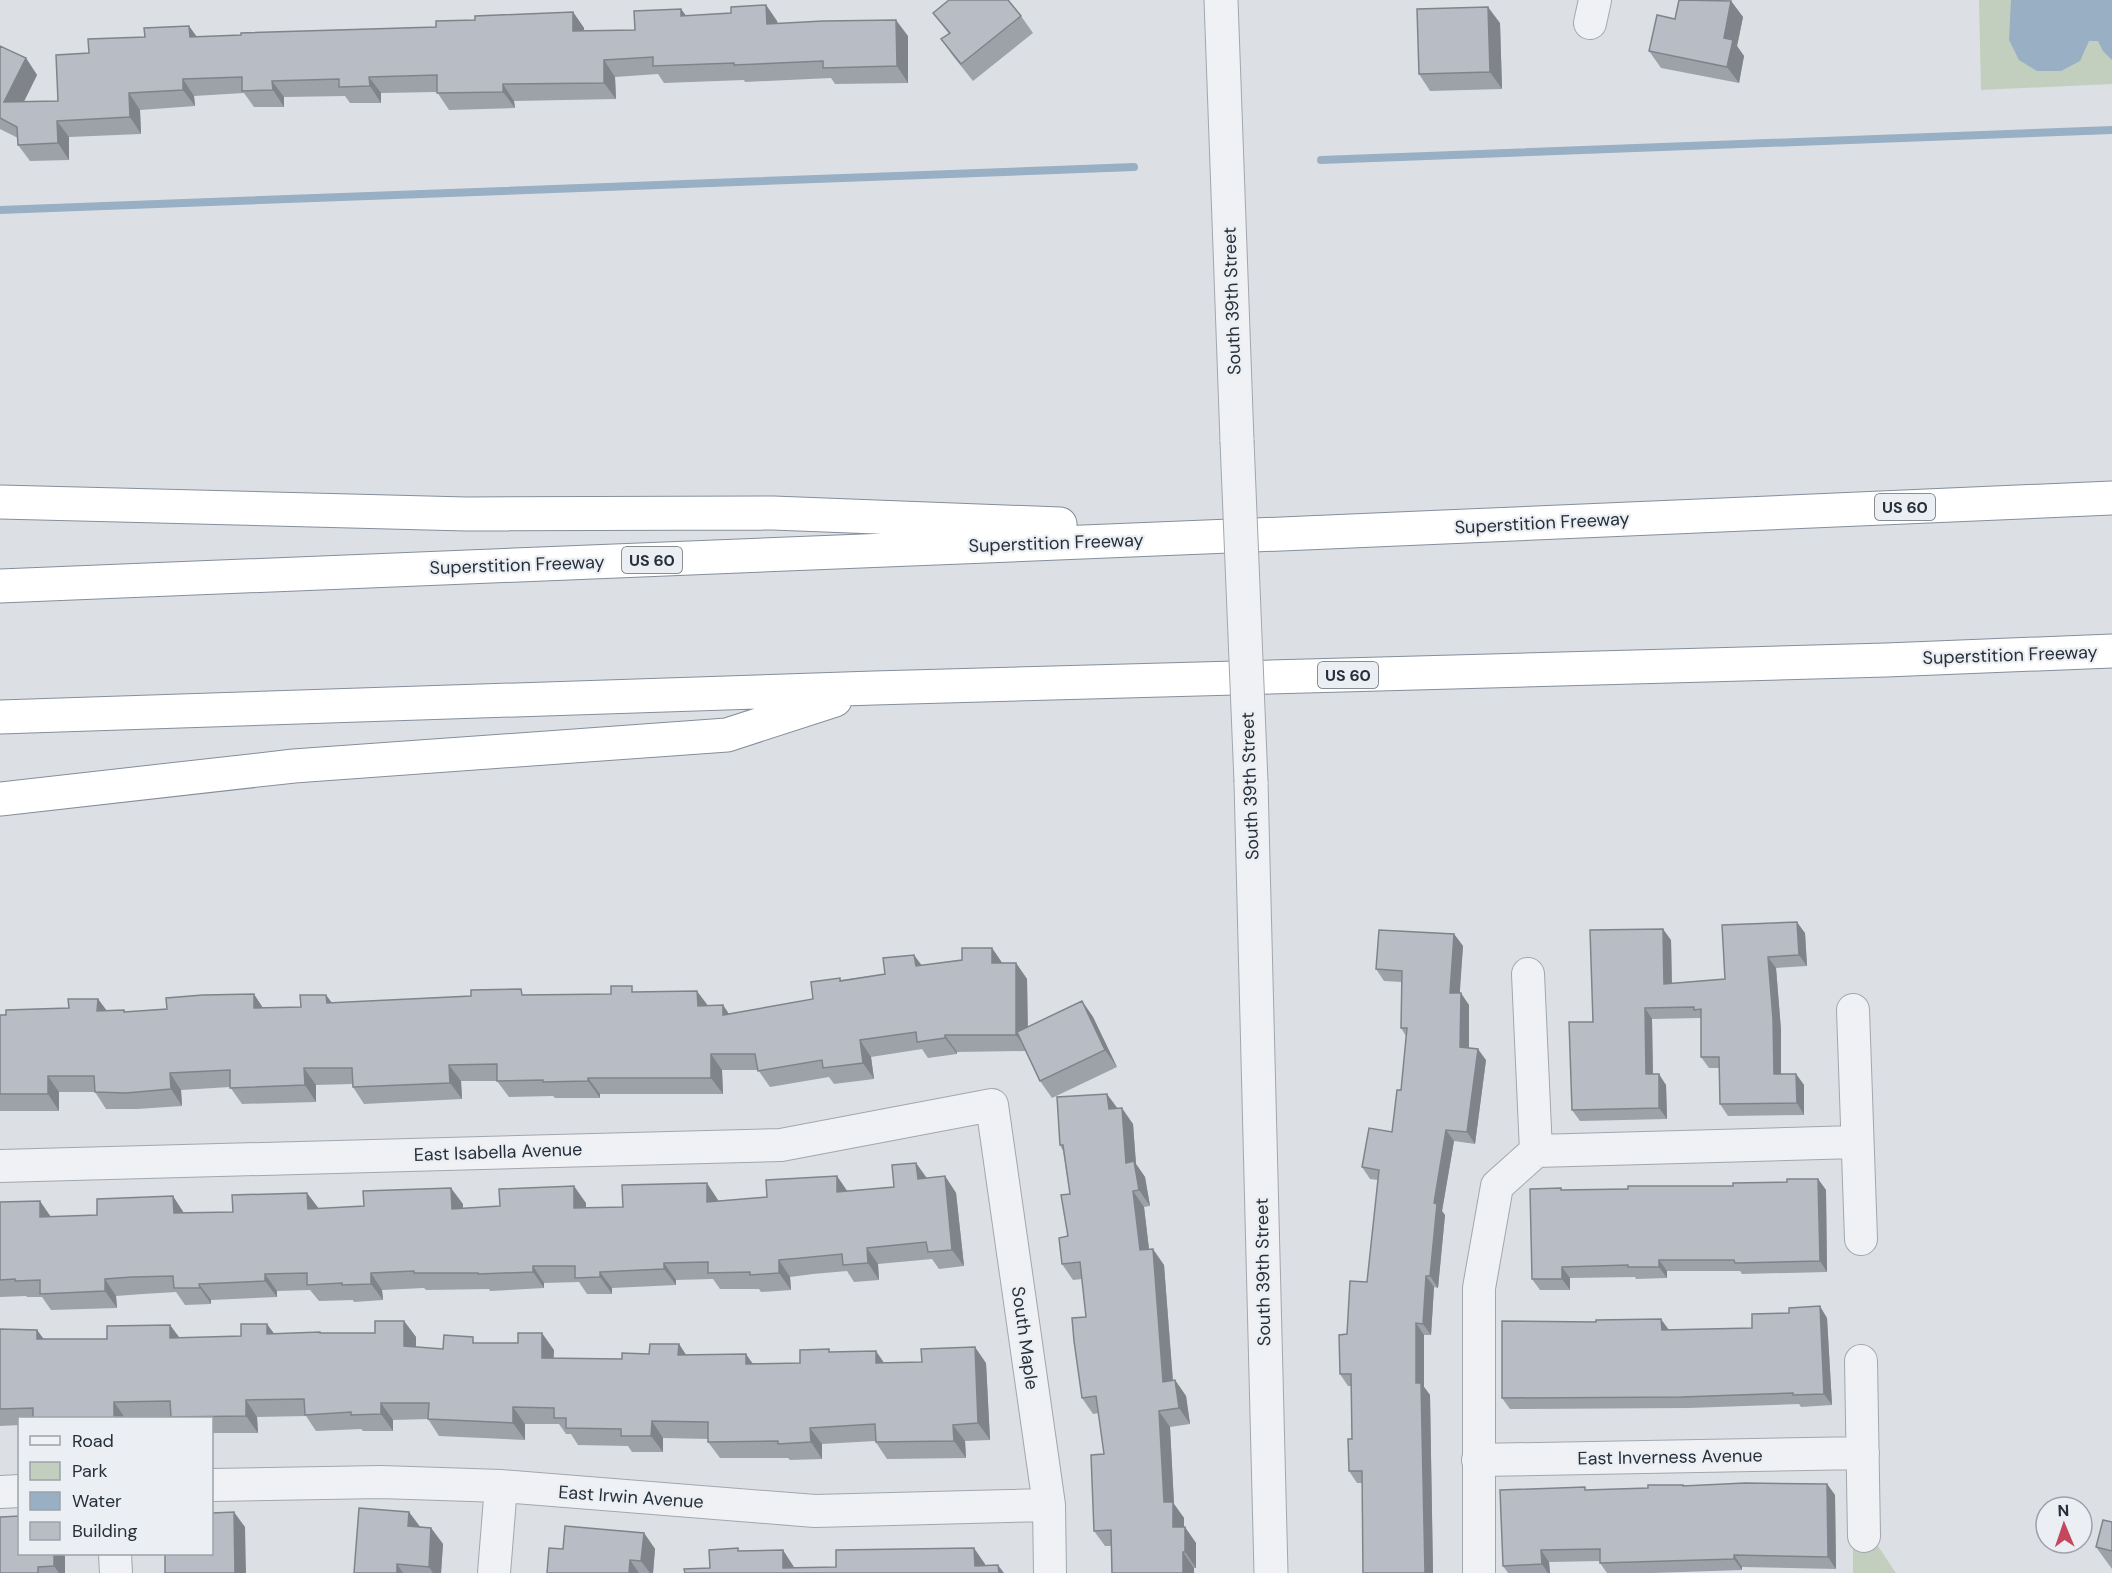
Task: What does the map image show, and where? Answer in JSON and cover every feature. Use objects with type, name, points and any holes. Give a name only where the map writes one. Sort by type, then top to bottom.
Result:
[{"type":"highway","name":"Superstition Freeway","points":[[0,586],[2112,498]]},
{"type":"highway","points":[[0,502],[466,514],[773,513],[1305,533]]},
{"type":"highway","name":"Superstition Freeway","points":[[2001,659],[2112,651]]},
{"type":"highway","points":[[2001,659],[2112,665]]},
{"type":"highway","name":"US 60","points":[[0,717],[874,688],[1886,660],[2001,659]]},
{"type":"highway","points":[[0,799],[294,766],[727,735],[874,688]]},
{"type":"street","name":"South 39th Street","points":[[1221,0],[1251,782],[1271,1573]]},
{"type":"street","points":[[1528,974],[1536,1151]]},
{"type":"street","points":[[1853,1010],[1861,1239]]},
{"type":"street","name":"East Isabella Avenue","points":[[0,1166],[781,1145],[992,1105]]},
{"type":"street","name":"South Maple","points":[[992,1105],[1049,1505],[1050,1573]]},
{"type":"street","points":[[1479,1573],[1479,1288],[1497,1186],[1536,1151],[1856,1142]]},
{"type":"street","points":[[1861,1361],[1864,1536]]},
{"type":"street","name":"East Inverness Avenue","points":[[1478,1460],[1863,1453]]},
{"type":"street","name":"East Irwin Avenue","points":[[213,1485],[381,1482],[501,1486],[815,1511],[1049,1505]]},
{"type":"street","points":[[494,1573],[501,1486]]},
{"type":"street","points":[[0,1492],[18,1491]]},
{"type":"street","points":[[115,1555],[116,1573]]},
{"type":"green space","points":[[1979,0],[2112,0],[2112,84],[1981,90]]},
{"type":"green space","points":[[1876,1543],[1896,1573],[1853,1573],[1853,1544]]},
{"type":"water","points":[[2011,0],[2112,0],[2112,60],[2103,51],[2098,41],[2089,41],[2080,61],[2061,71],[2037,71],[2019,60],[2009,40]]},
{"type":"building","points":[[949,0],[1008,0],[1021,16],[961,64],[941,39],[950,33],[933,13]]},
{"type":"building","points":[[1679,0],[1731,1],[1724,38],[1733,40],[1727,67],[1649,51],[1657,15],[1675,19]]},
{"type":"building","points":[[766,5],[767,24],[896,20],[897,66],[823,68],[823,61],[653,66],[653,57],[604,60],[604,83],[503,84],[503,92],[437,93],[437,75],[369,77],[370,86],[339,87],[339,79],[272,81],[273,90],[242,91],[242,77],[183,79],[183,90],[129,93],[130,117],[57,121],[58,143],[18,145],[17,127],[0,118],[0,46],[26,58],[4,102],[58,101],[56,55],[89,53],[88,39],[145,37],[144,28],[189,26],[190,37],[241,35],[241,33],[436,27],[436,21],[475,20],[475,16],[573,12],[573,31],[635,30],[634,11],[681,9],[681,16],[731,13],[731,7]]},
{"type":"building","points":[[1488,7],[1490,72],[1419,74],[1417,9]]},
{"type":"building","points":[[1797,922],[1799,955],[1768,957],[1773,1019],[1774,1074],[1796,1074],[1797,1103],[1720,1104],[1719,1057],[1701,1057],[1701,1009],[1694,1010],[1694,1007],[1645,1008],[1646,1074],[1659,1074],[1659,1108],[1572,1110],[1569,1022],[1593,1022],[1590,930],[1663,929],[1664,984],[1725,979],[1722,925]]},
{"type":"building","points":[[1379,930],[1454,934],[1450,993],[1461,993],[1460,1047],[1478,1049],[1467,1132],[1446,1130],[1434,1203],[1437,1204],[1430,1276],[1426,1276],[1423,1324],[1416,1323],[1416,1383],[1421,1383],[1425,1573],[1363,1573],[1362,1471],[1349,1471],[1348,1439],[1352,1439],[1351,1374],[1340,1374],[1339,1335],[1347,1334],[1350,1281],[1367,1282],[1379,1170],[1362,1167],[1369,1128],[1392,1132],[1397,1090],[1401,1090],[1407,1028],[1401,1028],[1402,971],[1376,969]]},
{"type":"building","points":[[962,948],[992,948],[992,963],[1016,963],[1016,1035],[945,1035],[945,1038],[917,1042],[916,1032],[860,1040],[863,1063],[823,1068],[822,1060],[758,1071],[755,1054],[711,1054],[711,1078],[497,1081],[497,1064],[449,1065],[450,1083],[353,1087],[352,1068],[304,1068],[305,1085],[230,1088],[230,1070],[170,1073],[171,1089],[126,1093],[95,1092],[94,1076],[48,1076],[48,1094],[0,1094],[0,1015],[6,1015],[6,1010],[69,1008],[68,999],[98,999],[97,1011],[124,1010],[124,1012],[167,1009],[166,998],[203,995],[254,994],[254,1008],[301,1007],[300,995],[326,995],[327,1003],[471,996],[471,990],[521,989],[522,995],[611,994],[611,986],[632,986],[632,992],[697,991],[698,1006],[723,1005],[723,1015],[813,999],[811,982],[840,978],[840,981],[885,974],[883,958],[914,955],[916,966],[962,960]]},
{"type":"building","points":[[1082,1001],[1105,1050],[1040,1081],[1017,1032]]},
{"type":"building","points":[[1107,1094],[1109,1109],[1122,1108],[1126,1163],[1134,1161],[1139,1190],[1133,1191],[1140,1250],[1153,1249],[1163,1382],[1175,1380],[1179,1408],[1159,1411],[1164,1502],[1173,1502],[1173,1527],[1185,1527],[1183,1573],[1112,1573],[1111,1530],[1094,1531],[1091,1455],[1104,1454],[1096,1396],[1082,1398],[1074,1341],[1072,1318],[1086,1317],[1080,1262],[1062,1264],[1059,1238],[1068,1236],[1061,1195],[1070,1194],[1063,1145],[1060,1145],[1057,1097]]},
{"type":"building","points":[[916,1163],[918,1179],[945,1176],[952,1250],[928,1252],[926,1242],[867,1248],[868,1263],[843,1265],[842,1254],[779,1260],[779,1273],[750,1275],[750,1272],[708,1273],[708,1262],[664,1263],[664,1269],[600,1272],[600,1277],[575,1278],[575,1266],[533,1266],[533,1272],[371,1273],[371,1284],[342,1285],[342,1283],[307,1285],[307,1273],[265,1274],[265,1281],[199,1284],[200,1288],[174,1288],[173,1276],[132,1277],[105,1279],[105,1291],[40,1294],[40,1280],[0,1280],[0,1202],[40,1201],[40,1217],[97,1215],[97,1199],[173,1196],[174,1213],[233,1212],[232,1195],[307,1193],[308,1209],[364,1206],[363,1191],[451,1188],[452,1209],[500,1206],[499,1189],[574,1186],[574,1208],[623,1207],[622,1185],[707,1183],[707,1202],[767,1197],[766,1180],[837,1176],[837,1192],[894,1187],[892,1165]]},
{"type":"building","points":[[1787,1179],[1818,1179],[1820,1261],[1735,1263],[1734,1260],[1659,1260],[1659,1267],[1628,1267],[1628,1265],[1562,1267],[1562,1279],[1532,1279],[1530,1189],[1733,1186],[1733,1183],[1787,1182]]},
{"type":"building","points":[[1820,1306],[1824,1394],[1502,1398],[1502,1321],[1596,1322],[1596,1320],[1661,1319],[1662,1330],[1752,1328],[1752,1314],[1789,1313],[1789,1308]]},
{"type":"building","points":[[375,1321],[404,1321],[404,1346],[443,1349],[444,1335],[473,1337],[473,1343],[518,1343],[518,1333],[542,1333],[542,1358],[622,1359],[622,1353],[649,1354],[650,1344],[679,1344],[678,1355],[746,1354],[746,1364],[800,1363],[800,1350],[829,1349],[829,1352],[876,1351],[876,1363],[922,1362],[921,1349],[975,1347],[978,1423],[953,1425],[954,1441],[876,1442],[875,1424],[810,1428],[811,1442],[778,1444],[778,1441],[708,1442],[708,1422],[652,1421],[651,1436],[621,1436],[621,1429],[566,1428],[566,1418],[554,1418],[554,1408],[513,1407],[513,1423],[428,1419],[429,1403],[381,1403],[381,1414],[351,1415],[351,1412],[305,1415],[304,1399],[246,1400],[246,1416],[171,1417],[170,1401],[114,1402],[114,1417],[33,1417],[33,1408],[0,1409],[0,1329],[37,1330],[37,1339],[107,1339],[107,1326],[170,1325],[170,1338],[241,1336],[241,1324],[267,1324],[267,1334],[375,1333]]},
{"type":"building","points":[[1827,1484],[1828,1557],[1734,1555],[1734,1559],[1600,1563],[1600,1549],[1541,1550],[1542,1564],[1503,1566],[1500,1490],[1585,1487],[1585,1490],[1648,1488],[1648,1485]]},
{"type":"building","points":[[359,1508],[409,1512],[408,1526],[431,1528],[429,1567],[397,1564],[397,1573],[354,1573]]},
{"type":"building","points":[[234,1512],[235,1573],[165,1573],[165,1555],[213,1555],[213,1513]]},
{"type":"building","points":[[18,1516],[18,1555],[54,1555],[54,1566],[38,1567],[38,1573],[0,1573],[0,1517]]},
{"type":"building","points":[[2103,1520],[2112,1522],[2112,1551],[2096,1547]]},
{"type":"building","points":[[565,1526],[644,1533],[641,1561],[630,1560],[629,1573],[547,1573],[549,1548],[563,1549]]},
{"type":"building","points":[[738,1548],[738,1551],[783,1550],[783,1568],[836,1567],[836,1550],[974,1548],[975,1566],[998,1565],[999,1573],[685,1573],[684,1569],[710,1568],[709,1550]]},
{"type":"waterway","points":[[1321,160],[2112,130]]},
{"type":"waterway","points":[[0,210],[1134,167]]}]
